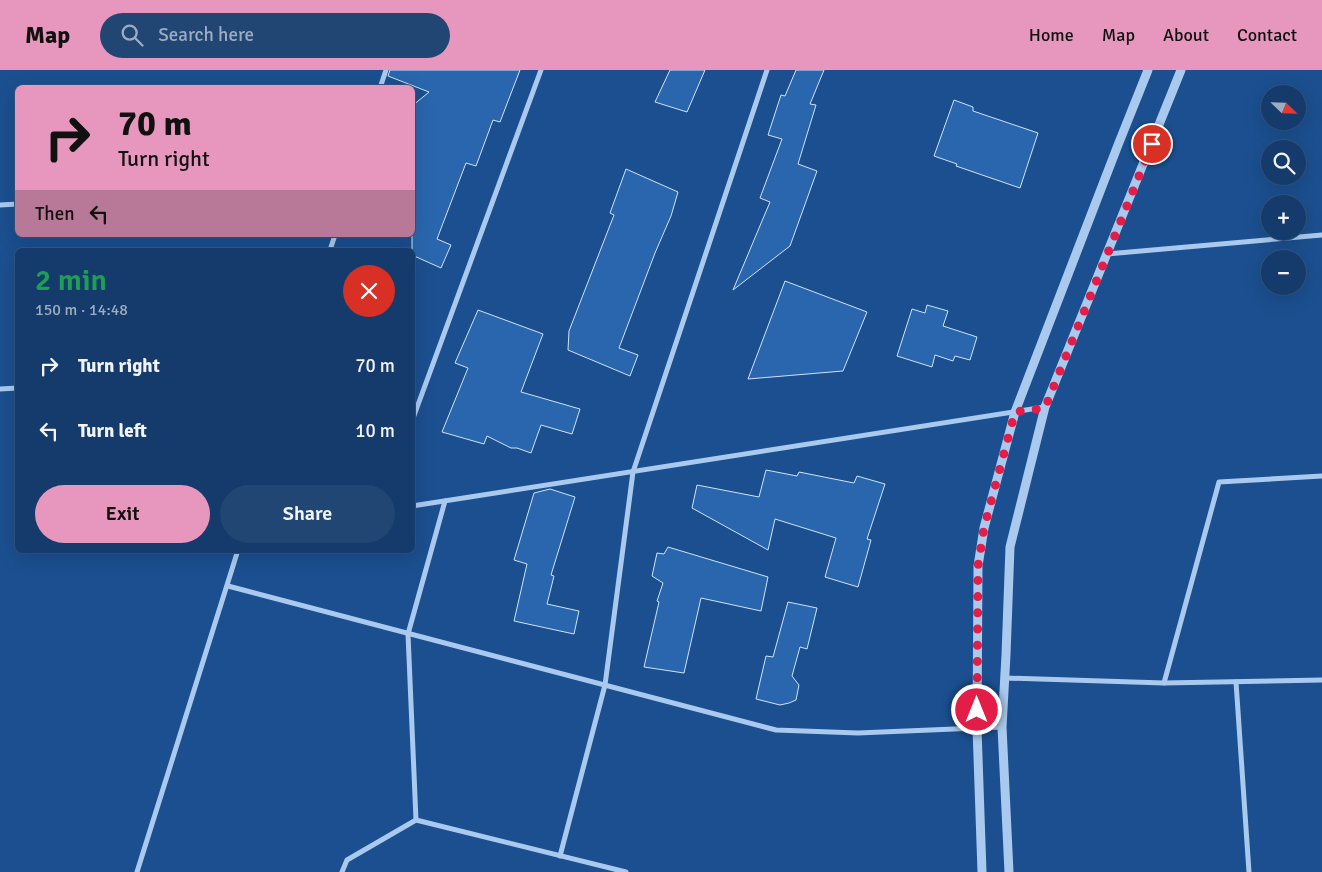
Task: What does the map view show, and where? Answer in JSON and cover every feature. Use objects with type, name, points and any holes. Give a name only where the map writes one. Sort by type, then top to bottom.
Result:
[{"type":"street","points":[[381,85],[386,70]]},
{"type":"street","points":[[415,413],[541,70]]},
{"type":"street","points":[[560,856],[605,685],[633,472],[767,70]]},
{"type":"street","points":[[982,872],[977,728],[978,566],[984,528],[1015,412],[1148,70]]},
{"type":"street","points":[[1009,872],[1002,726],[1010,547],[1045,408],[1181,70]]},
{"type":"street","points":[[0,205],[15,204]]},
{"type":"street","points":[[1106,254],[1322,235]]},
{"type":"street","points":[[0,389],[15,388]]},
{"type":"street","points":[[415,506],[1045,408]]},
{"type":"street","points":[[1164,683],[1219,482],[1322,476]]},
{"type":"street","points":[[416,820],[408,634],[444,502]]},
{"type":"street","points":[[137,872],[237,553]]},
{"type":"street","points":[[228,586],[776,730],[858,733],[1002,726]]},
{"type":"street","points":[[1005,678],[1164,683],[1322,680]]},
{"type":"street","points":[[1236,682],[1249,872]]},
{"type":"street","points":[[342,872],[347,860],[416,820],[626,872]]},
{"type":"building","points":[[390,70],[520,70],[500,122],[493,120],[476,166],[466,163],[437,239],[451,245],[441,268],[415,256],[415,248],[412,248],[412,237],[415,237],[415,104],[429,92],[388,76]]},
{"type":"building","points":[[670,70],[705,70],[687,112],[655,102]]},
{"type":"building","points":[[796,70],[824,70],[810,104],[816,105],[798,164],[817,171],[790,246],[733,290],[770,202],[760,198],[782,139],[768,135],[781,95],[785,96]]},
{"type":"building","points":[[954,100],[973,107],[973,111],[1038,133],[1020,188],[956,166],[957,164],[934,156]]},
{"type":"building","points":[[626,169],[678,192],[671,216],[619,348],[638,355],[630,376],[568,350],[569,331],[614,215],[610,213]]},
{"type":"building","points":[[785,281],[867,312],[843,371],[748,379]]},
{"type":"building","points":[[927,305],[948,311],[943,326],[977,337],[970,360],[955,356],[953,361],[935,355],[932,367],[897,356],[912,309],[925,313]]},
{"type":"building","points":[[478,310],[543,334],[521,392],[580,409],[572,434],[541,425],[531,453],[511,448],[487,436],[484,444],[442,432],[468,368],[455,363]]},
{"type":"building","points":[[766,470],[797,476],[799,472],[854,483],[857,476],[885,484],[867,539],[871,540],[858,587],[825,577],[836,538],[775,519],[768,550],[692,508],[697,485],[759,497]]},
{"type":"building","points":[[550,489],[575,497],[551,575],[554,576],[547,604],[579,611],[574,634],[514,621],[527,564],[514,560],[534,493]]},
{"type":"building","points":[[668,547],[768,577],[761,611],[701,598],[684,673],[644,667],[659,602],[657,601],[663,583],[652,576],[657,553],[664,554]]},
{"type":"building","points":[[788,602],[817,608],[807,649],[800,647],[792,676],[799,685],[796,700],[780,705],[756,699],[766,656],[773,657]]},
{"type":"route","points":[[977,710],[978,566],[984,528],[1015,412],[1045,408],[1152,144]]}]
